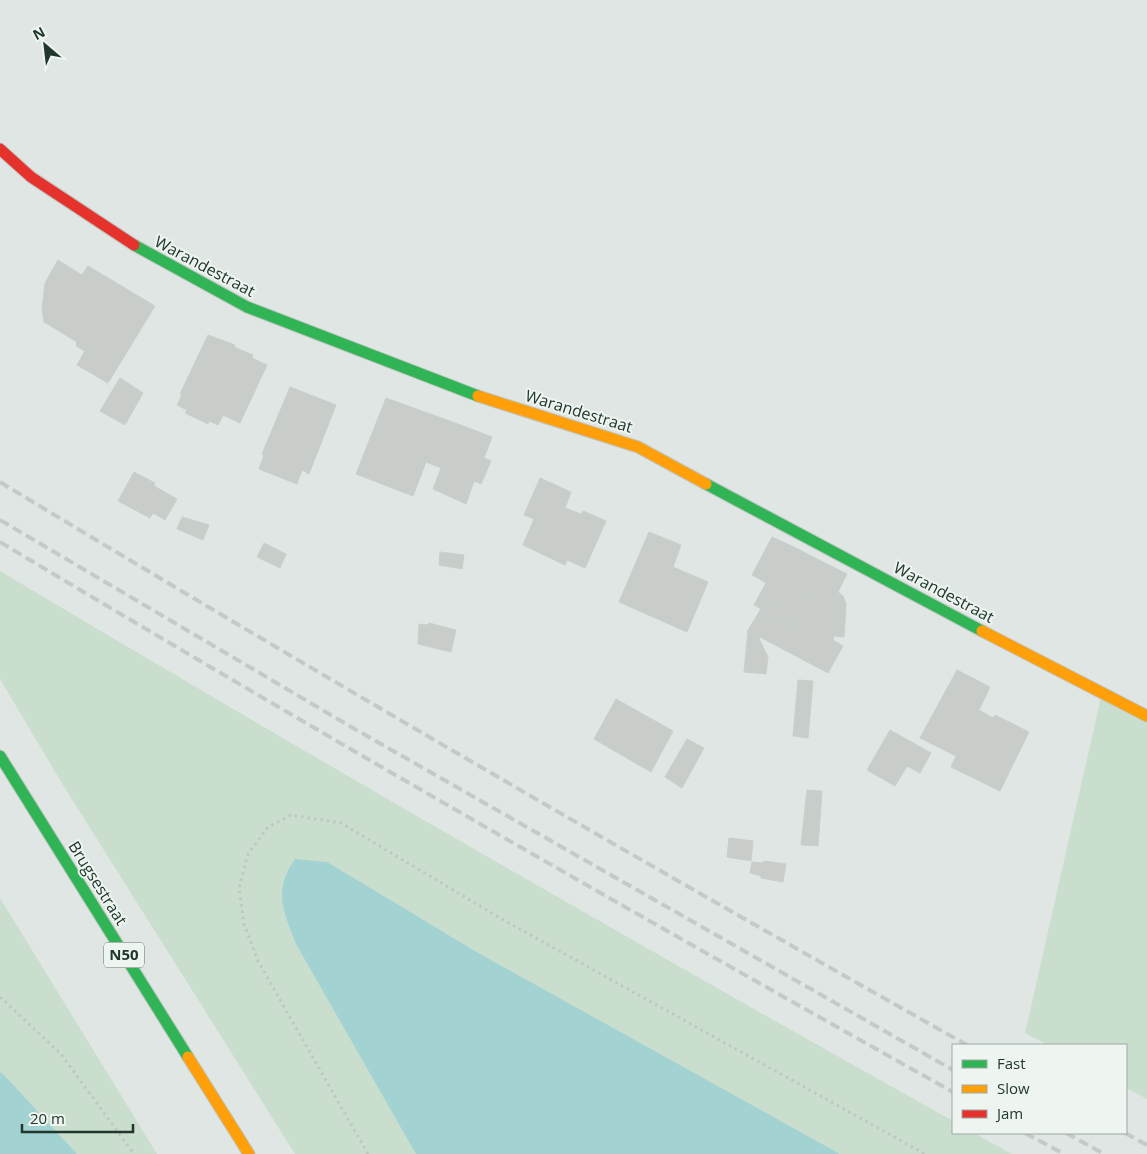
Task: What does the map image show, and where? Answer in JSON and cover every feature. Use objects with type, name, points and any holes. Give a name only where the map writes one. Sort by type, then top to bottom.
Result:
[{"type":"street","name":"Warandestraat","points":[[0,149],[31,176],[148,254],[247,307],[473,395],[638,446],[1147,716]]},
{"type":"street","name":"Brugsestraat","points":[[0,756],[249,1154]]},
{"type":"path","points":[[368,1154],[258,961],[244,924],[239,888],[248,854],[268,827],[292,815],[341,823],[500,918],[925,1154]]},
{"type":"path","points":[[0,996],[61,1054],[134,1154]]},
{"type":"green space","points":[[0,571],[475,849],[952,1120],[952,1134],[976,1134],[1012,1154],[295,1154],[63,785],[0,679]]},
{"type":"green space","points":[[1102,693],[1147,716],[1147,1099],[1127,1089],[1127,1044],[1046,1044],[1025,1033]]},
{"type":"green space","points":[[0,898],[157,1154],[77,1154],[0,1072]]},
{"type":"water","points":[[295,859],[327,862],[480,954],[840,1154],[416,1154],[296,944],[282,901],[284,881]]},
{"type":"water","points":[[0,1072],[4,1075],[77,1154],[0,1154]]},
{"type":"building","points":[[58,260],[82,275],[88,266],[155,306],[108,383],[77,365],[85,351],[76,346],[77,342],[44,322],[42,309],[45,283]]},
{"type":"building","points":[[208,335],[235,345],[234,347],[253,355],[252,358],[267,365],[240,423],[223,415],[218,425],[209,421],[208,424],[185,413],[187,410],[177,405],[182,395],[180,394]]},
{"type":"building","points":[[120,378],[143,393],[125,425],[100,411]]},
{"type":"building","points":[[290,387],[336,405],[309,474],[302,470],[297,484],[259,469],[264,455],[262,454]]},
{"type":"building","points":[[386,398],[458,424],[441,468],[426,462],[413,496],[356,474]]},
{"type":"building","points":[[458,424],[492,437],[484,458],[491,461],[481,484],[474,481],[466,504],[433,489]]},
{"type":"building","points":[[134,472],[155,483],[154,486],[177,499],[165,520],[153,513],[150,518],[118,501]]},
{"type":"building","points":[[540,478],[571,492],[565,508],[581,514],[583,511],[606,521],[585,568],[567,560],[565,565],[523,545],[534,519],[524,515]]},
{"type":"building","points":[[182,517],[209,525],[203,540],[177,529]]},
{"type":"building","points":[[649,532],[681,545],[673,567],[708,582],[687,632],[619,602]]},
{"type":"building","points":[[772,537],[796,548],[776,587],[778,603],[759,639],[768,657],[766,674],[744,672],[748,630],[761,609],[754,605],[766,583],[752,575]]},
{"type":"building","points":[[264,543],[286,554],[280,568],[257,557]]},
{"type":"building","points":[[796,548],[821,561],[799,603],[794,655],[760,637],[778,603],[776,587]]},
{"type":"building","points":[[440,552],[464,555],[462,569],[439,565]]},
{"type":"building","points":[[821,561],[847,574],[838,592],[843,596],[846,604],[844,637],[834,636],[833,640],[843,646],[828,673],[794,655],[799,603]]},
{"type":"building","points":[[429,623],[456,630],[451,652],[418,644],[419,624],[427,625]]},
{"type":"building","points":[[957,670],[990,687],[979,710],[993,718],[995,715],[1029,732],[1000,791],[951,767],[956,756],[920,738]]},
{"type":"building","points":[[798,680],[813,681],[808,738],[793,736]]},
{"type":"building","points":[[616,699],[673,731],[651,772],[594,739]]},
{"type":"building","points":[[890,730],[931,753],[920,773],[907,766],[895,786],[867,770]]},
{"type":"building","points":[[687,739],[704,748],[682,788],[665,777]]},
{"type":"building","points":[[807,790],[822,791],[818,846],[801,845]]},
{"type":"building","points":[[729,838],[753,841],[751,861],[727,857]]},
{"type":"building","points":[[764,861],[786,864],[783,882],[761,878],[761,876],[750,873],[752,862],[763,863]]},
{"type":"railway","points":[[0,482],[240,626],[481,767],[965,1044]]},
{"type":"railway","points":[[0,520],[353,728],[952,1069]]},
{"type":"railway","points":[[0,542],[475,821],[952,1091]]},
{"type":"railway","points":[[1027,1134],[1064,1154]]},
{"type":"railway","points":[[1068,1134],[1104,1154]]},
{"type":"railway","points":[[1127,1134],[1147,1145]]},
{"type":"traffic: fast","points":[[134,245],[247,307],[478,396]]},
{"type":"traffic: fast","points":[[706,484],[982,631]]},
{"type":"traffic: fast","points":[[0,756],[188,1057]]},
{"type":"traffic: slow","points":[[478,396],[638,447],[706,484]]},
{"type":"traffic: slow","points":[[982,631],[1147,716]]},
{"type":"traffic: slow","points":[[188,1057],[249,1154]]},
{"type":"traffic: jam","points":[[0,149],[31,177],[134,245]]}]
